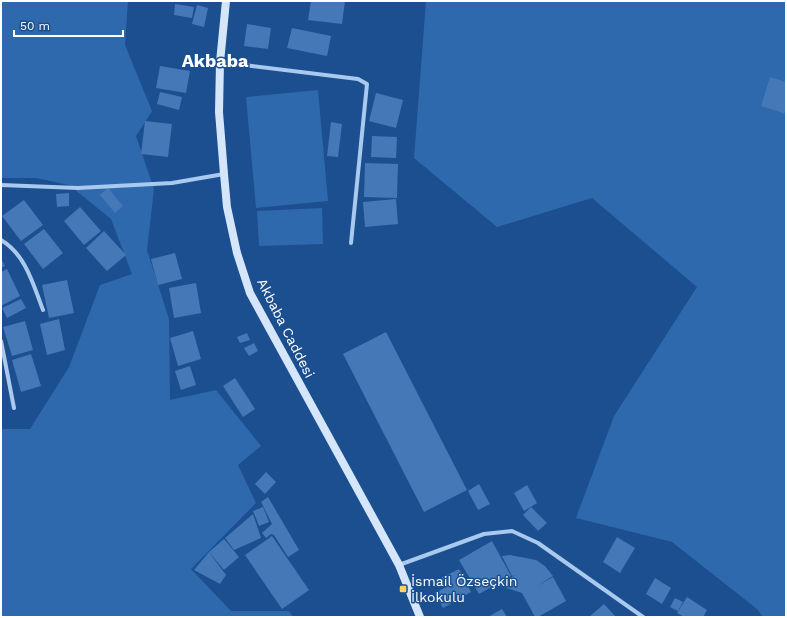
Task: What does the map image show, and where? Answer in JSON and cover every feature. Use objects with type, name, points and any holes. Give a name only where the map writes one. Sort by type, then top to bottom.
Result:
[{"type":"main road","name":"Akbaba Caddesi","points":[[226,1],[220,62],[219,112],[227,207],[237,253],[250,293],[399,565],[420,617]]},
{"type":"street","points":[[220,62],[358,79],[367,84],[351,243]]},
{"type":"street","points":[[1,185],[78,188],[172,183],[224,174]]},
{"type":"street","points":[[1,240],[11,246],[28,270],[43,310]]},
{"type":"street","points":[[1,341],[14,408]]},
{"type":"street","points":[[399,565],[484,534],[512,531],[538,543],[643,617]]},
{"type":"shaded area","points":[[1,1],[128,1],[125,45],[152,111],[136,136],[154,189],[147,250],[169,319],[170,400],[216,390],[261,446],[238,465],[256,503],[191,569],[231,611],[289,611],[293,617],[1,617],[1,429],[30,429],[69,367],[100,285],[132,274],[111,219],[69,185],[36,178],[1,178]]},
{"type":"shaded area","points":[[426,1],[786,1],[786,617],[763,617],[757,609],[672,542],[576,518],[614,416],[697,287],[592,198],[497,227],[414,158]]},
{"type":"shaded area","points":[[318,90],[328,201],[256,208],[246,97]]},
{"type":"shaded area","points":[[322,208],[323,244],[259,246],[257,211]]},
{"type":"building","points":[[311,1],[345,1],[342,24],[308,20]]},
{"type":"building","points":[[175,4],[194,7],[192,18],[174,15]]},
{"type":"building","points":[[197,5],[208,8],[204,27],[192,24]]},
{"type":"building","points":[[247,24],[271,28],[268,49],[244,46]]},
{"type":"building","points":[[292,28],[331,36],[327,56],[287,48]]},
{"type":"building","points":[[160,66],[190,71],[186,93],[156,88]]},
{"type":"building","points":[[770,77],[786,82],[786,114],[761,106]]},
{"type":"building","points":[[160,92],[182,97],[179,110],[157,104]]},
{"type":"building","points":[[376,93],[403,100],[396,128],[369,121]]},
{"type":"building","points":[[145,121],[172,124],[168,157],[141,154]]},
{"type":"building","points":[[331,122],[342,124],[338,157],[327,156]]},
{"type":"building","points":[[372,136],[397,137],[396,158],[371,157]]},
{"type":"building","points":[[365,163],[398,164],[397,198],[364,197]]},
{"type":"building","points":[[108,188],[123,206],[115,213],[100,195]]},
{"type":"building","points":[[69,193],[69,206],[57,207],[56,194]]},
{"type":"building","points":[[396,199],[398,224],[365,227],[363,202]]},
{"type":"building","points":[[24,200],[43,225],[21,241],[2,216]]},
{"type":"building","points":[[80,207],[101,231],[84,245],[64,221]]},
{"type":"building","points":[[44,229],[63,253],[43,269],[24,244]]},
{"type":"building","points":[[104,231],[126,255],[107,271],[86,248]]},
{"type":"building","points":[[175,253],[182,279],[158,285],[151,259]]},
{"type":"building","points":[[1,259],[5,266],[1,268]]},
{"type":"building","points":[[7,269],[20,296],[1,306],[1,272]]},
{"type":"building","points":[[67,280],[74,313],[49,318],[42,285]]},
{"type":"building","points":[[196,283],[201,313],[174,318],[169,288]]},
{"type":"building","points":[[21,299],[26,308],[7,318],[2,308]]},
{"type":"building","points":[[59,319],[65,350],[47,355],[40,324]]},
{"type":"building","points":[[25,321],[33,350],[12,356],[3,327]]},
{"type":"building","points":[[193,331],[201,359],[178,366],[170,338]]},
{"type":"building","points":[[386,332],[467,490],[424,512],[343,354]]},
{"type":"building","points":[[247,333],[250,340],[240,343],[237,337]]},
{"type":"building","points":[[254,343],[258,351],[249,356],[244,348]]},
{"type":"building","points":[[31,354],[41,386],[21,392],[12,360]]},
{"type":"building","points":[[190,366],[196,385],[181,390],[175,371]]},
{"type":"building","points":[[235,378],[255,409],[243,417],[223,386]]},
{"type":"building","points":[[266,472],[276,482],[265,494],[255,484]]},
{"type":"building","points":[[479,484],[490,504],[478,510],[468,491]]},
{"type":"building","points":[[527,485],[537,503],[524,511],[514,493]]},
{"type":"building","points":[[268,497],[299,550],[288,557],[274,535],[271,534],[266,538],[262,533],[272,524],[261,502]]},
{"type":"building","points":[[263,507],[269,522],[259,526],[253,511]]},
{"type":"building","points":[[531,507],[547,523],[538,531],[523,515]]},
{"type":"building","points":[[253,514],[261,538],[234,550],[225,538]]},
{"type":"building","points":[[272,536],[309,590],[282,609],[245,555]]},
{"type":"building","points":[[617,537],[635,548],[620,573],[603,562]]},
{"type":"building","points":[[224,539],[239,557],[224,570],[209,552]]},
{"type":"building","points":[[492,541],[511,576],[479,594],[459,560]]},
{"type":"building","points":[[209,552],[226,575],[220,584],[194,570]]},
{"type":"building","points":[[510,555],[536,560],[545,566],[553,576],[537,586],[553,577],[566,601],[538,617],[535,617],[522,593],[497,585],[515,575],[512,576],[502,556]]},
{"type":"building","points":[[459,569],[471,592],[443,608],[435,593],[446,587],[441,578]]},
{"type":"building","points":[[655,578],[671,588],[662,604],[646,594]]},
{"type":"building","points":[[687,597],[707,610],[703,617],[684,617],[677,613]]},
{"type":"building","points":[[675,598],[683,602],[678,611],[670,607]]},
{"type":"building","points":[[604,604],[616,617],[589,617]]},
{"type":"building","points":[[502,609],[507,617],[488,617]]},
{"type":"place","name":"İsmail Özseçkin İlkokulu","points":[[403,589]]},
{"type":"district","name":"Akbaba","points":[[215,61]]}]
